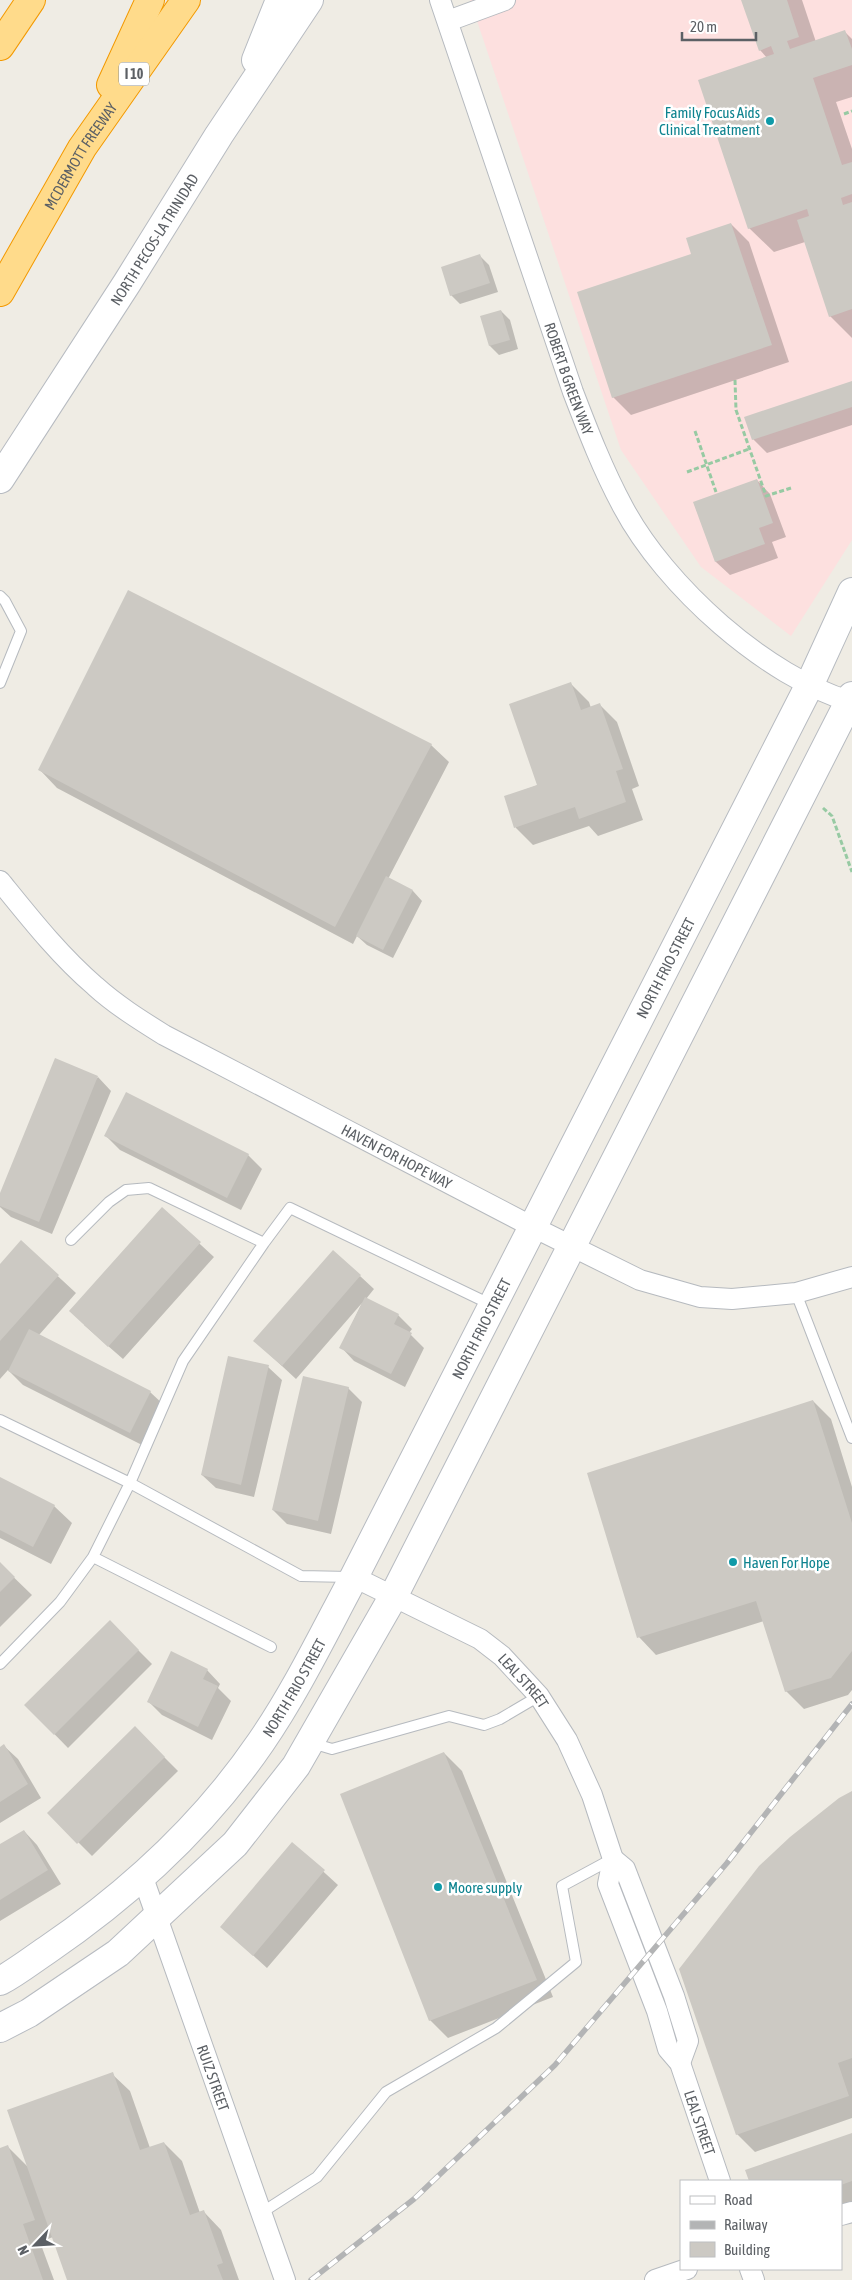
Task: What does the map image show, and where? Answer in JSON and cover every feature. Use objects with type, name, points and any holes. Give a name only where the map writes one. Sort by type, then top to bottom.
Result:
[{"type":"highway","points":[[2,44],[31,0]]},
{"type":"highway","points":[[82,148],[150,0]]},
{"type":"highway","name":"MCDERMOTT FREEWAY","points":[[0,292],[82,148],[186,0]]},
{"type":"main road","points":[[220,136],[247,82],[280,0]]},
{"type":"main road","name":"NORTH PECOS-LA TRINIDAD","points":[[0,479],[220,136],[310,0]]},
{"type":"main road","name":"NORTH FRIO STREET","points":[[0,1981],[92,1920],[142,1875],[203,1816],[261,1742],[304,1670],[354,1578],[531,1226],[809,686],[852,592]]},
{"type":"main road","points":[[0,2028],[29,2013],[118,1953],[235,1844],[296,1766],[393,1597],[571,1245],[851,700]]},
{"type":"street","name":"ROBERT B GREEN WAY","points":[[440,0],[573,392],[595,450],[623,508],[642,538],[674,579],[704,609],[746,646],[809,686],[851,700]]},
{"type":"street","points":[[448,21],[505,0]]},
{"type":"street","name":"HAVEN FOR HOPE WAY","points":[[0,881],[65,958],[95,987],[128,1013],[164,1035],[531,1226],[640,1280],[700,1296],[732,1299],[796,1293],[852,1277]]},
{"type":"street","name":"LEAL STREET","points":[[354,1578],[480,1639],[502,1656],[539,1696],[570,1748],[592,1795],[613,1859],[608,1884],[657,2011],[668,2049],[680,2063],[720,2180]]},
{"type":"street","name":"RUIZ STREET","points":[[142,1875],[285,2280]]},
{"type":"street","points":[[655,2280],[684,2270]]},
{"type":"lane","points":[[0,596],[5,601],[21,631],[0,683]]},
{"type":"lane","points":[[71,1240],[109,1202],[126,1190],[149,1188],[264,1243]]},
{"type":"lane","points":[[0,1664],[60,1602],[93,1557],[130,1483],[183,1361],[290,1208],[492,1305]]},
{"type":"lane","points":[[796,1293],[852,1438]]},
{"type":"lane","points":[[0,1420],[130,1483],[301,1576],[354,1578]]},
{"type":"lane","points":[[93,1557],[271,1647]]},
{"type":"lane","points":[[310,1742],[332,1750],[449,1716],[484,1725],[500,1719],[539,1696]]},
{"type":"lane","points":[[261,2213],[317,2177],[386,2092],[496,2028],[576,1962],[562,1886],[613,1859]]},
{"type":"path","points":[[844,114],[852,111]]},
{"type":"path","points":[[735,380],[736,410],[766,496],[790,488]]},
{"type":"path","points":[[695,431],[716,492]]},
{"type":"path","points":[[687,472],[750,449]]},
{"type":"path","points":[[821,806],[832,816],[852,872]]},
{"type":"shaded area","points":[[470,0],[852,0],[852,540],[791,636],[701,567],[621,450]]},
{"type":"building","name":"Family Focus Aids Clinical Treatment","points":[[741,0],[787,0],[799,37],[787,41],[790,49],[845,30],[852,49],[852,65],[813,78],[842,165],[852,162],[852,194],[841,198],[843,205],[852,202],[852,309],[829,317],[797,220],[809,216],[807,209],[748,229],[698,80],[774,54],[771,46],[759,51]]},
{"type":"building","points":[[731,223],[772,345],[612,398],[577,292],[691,254],[686,238]]},
{"type":"building","points":[[480,254],[490,283],[450,296],[441,267]]},
{"type":"building","points":[[501,310],[510,340],[489,346],[480,316]]},
{"type":"building","points":[[852,381],[852,407],[752,440],[744,417]]},
{"type":"building","points":[[757,479],[773,523],[759,528],[765,544],[715,562],[693,502]]},
{"type":"building","points":[[128,590],[432,744],[335,927],[38,770]]},
{"type":"building","points":[[571,682],[581,710],[600,703],[623,769],[616,771],[626,802],[579,819],[575,807],[514,828],[504,796],[537,785],[509,704]]},
{"type":"building","points":[[386,876],[413,890],[383,950],[356,936]]},
{"type":"building","points":[[55,1058],[98,1076],[39,1222],[0,1206],[0,1193]]},
{"type":"building","points":[[126,1092],[249,1154],[227,1198],[104,1136]]},
{"type":"building","points":[[162,1207],[201,1242],[108,1347],[69,1311]]},
{"type":"building","points":[[21,1240],[59,1275],[0,1341],[0,1264]]},
{"type":"building","points":[[333,1250],[361,1275],[282,1366],[253,1341]]},
{"type":"building","points":[[365,1297],[399,1314],[394,1324],[412,1333],[391,1374],[339,1348]]},
{"type":"building","points":[[29,1329],[151,1391],[130,1433],[8,1371]]},
{"type":"building","points":[[228,1356],[269,1365],[241,1485],[201,1475]]},
{"type":"building","points":[[303,1376],[349,1387],[318,1521],[272,1510]]},
{"type":"building","name":"Haven For Hope","points":[[813,1400],[852,1523],[852,1651],[831,1678],[785,1692],[756,1601],[637,1638],[587,1473]]},
{"type":"building","points":[[0,1477],[55,1505],[33,1547],[0,1530]]},
{"type":"building","points":[[0,1562],[15,1577],[0,1592]]},
{"type":"building","points":[[110,1620],[139,1650],[54,1735],[24,1705]]},
{"type":"building","points":[[171,1651],[208,1669],[203,1679],[218,1686],[198,1727],[147,1702]]},
{"type":"building","points":[[135,1726],[165,1757],[77,1844],[47,1813]]},
{"type":"building","points":[[4,1744],[28,1784],[0,1802],[0,1747]]},
{"type":"building","name":"Moore supply","points":[[444,1752],[537,1980],[429,2021],[340,1794]]},
{"type":"building","points":[[852,1791],[852,2058],[838,2063],[849,2096],[736,2135],[679,1969],[759,1866],[790,1837],[839,1798]]},
{"type":"building","points":[[24,1830],[48,1870],[0,1900],[0,1844]]},
{"type":"building","points":[[292,1842],[325,1870],[253,1956],[220,1927]]},
{"type":"building","points":[[113,2072],[140,2150],[164,2142],[190,2215],[204,2210],[223,2263],[217,2265],[223,2280],[67,2280],[7,2110]]},
{"type":"building","points":[[852,2133],[852,2181],[842,2185],[842,2180],[749,2180],[745,2170]]},
{"type":"building","points":[[8,2145],[35,2220],[23,2224],[43,2280],[0,2280],[0,2148]]},
{"type":"railway","points":[[311,2280],[414,2199],[555,2065],[727,1863],[852,1704]]},
{"type":"place","name":"Family Focus Aids Clinical Treatment","points":[[770,121]]},
{"type":"place","name":"Haven For Hope","points":[[733,1562]]},
{"type":"place","name":"Moore supply","points":[[438,1887]]}]
